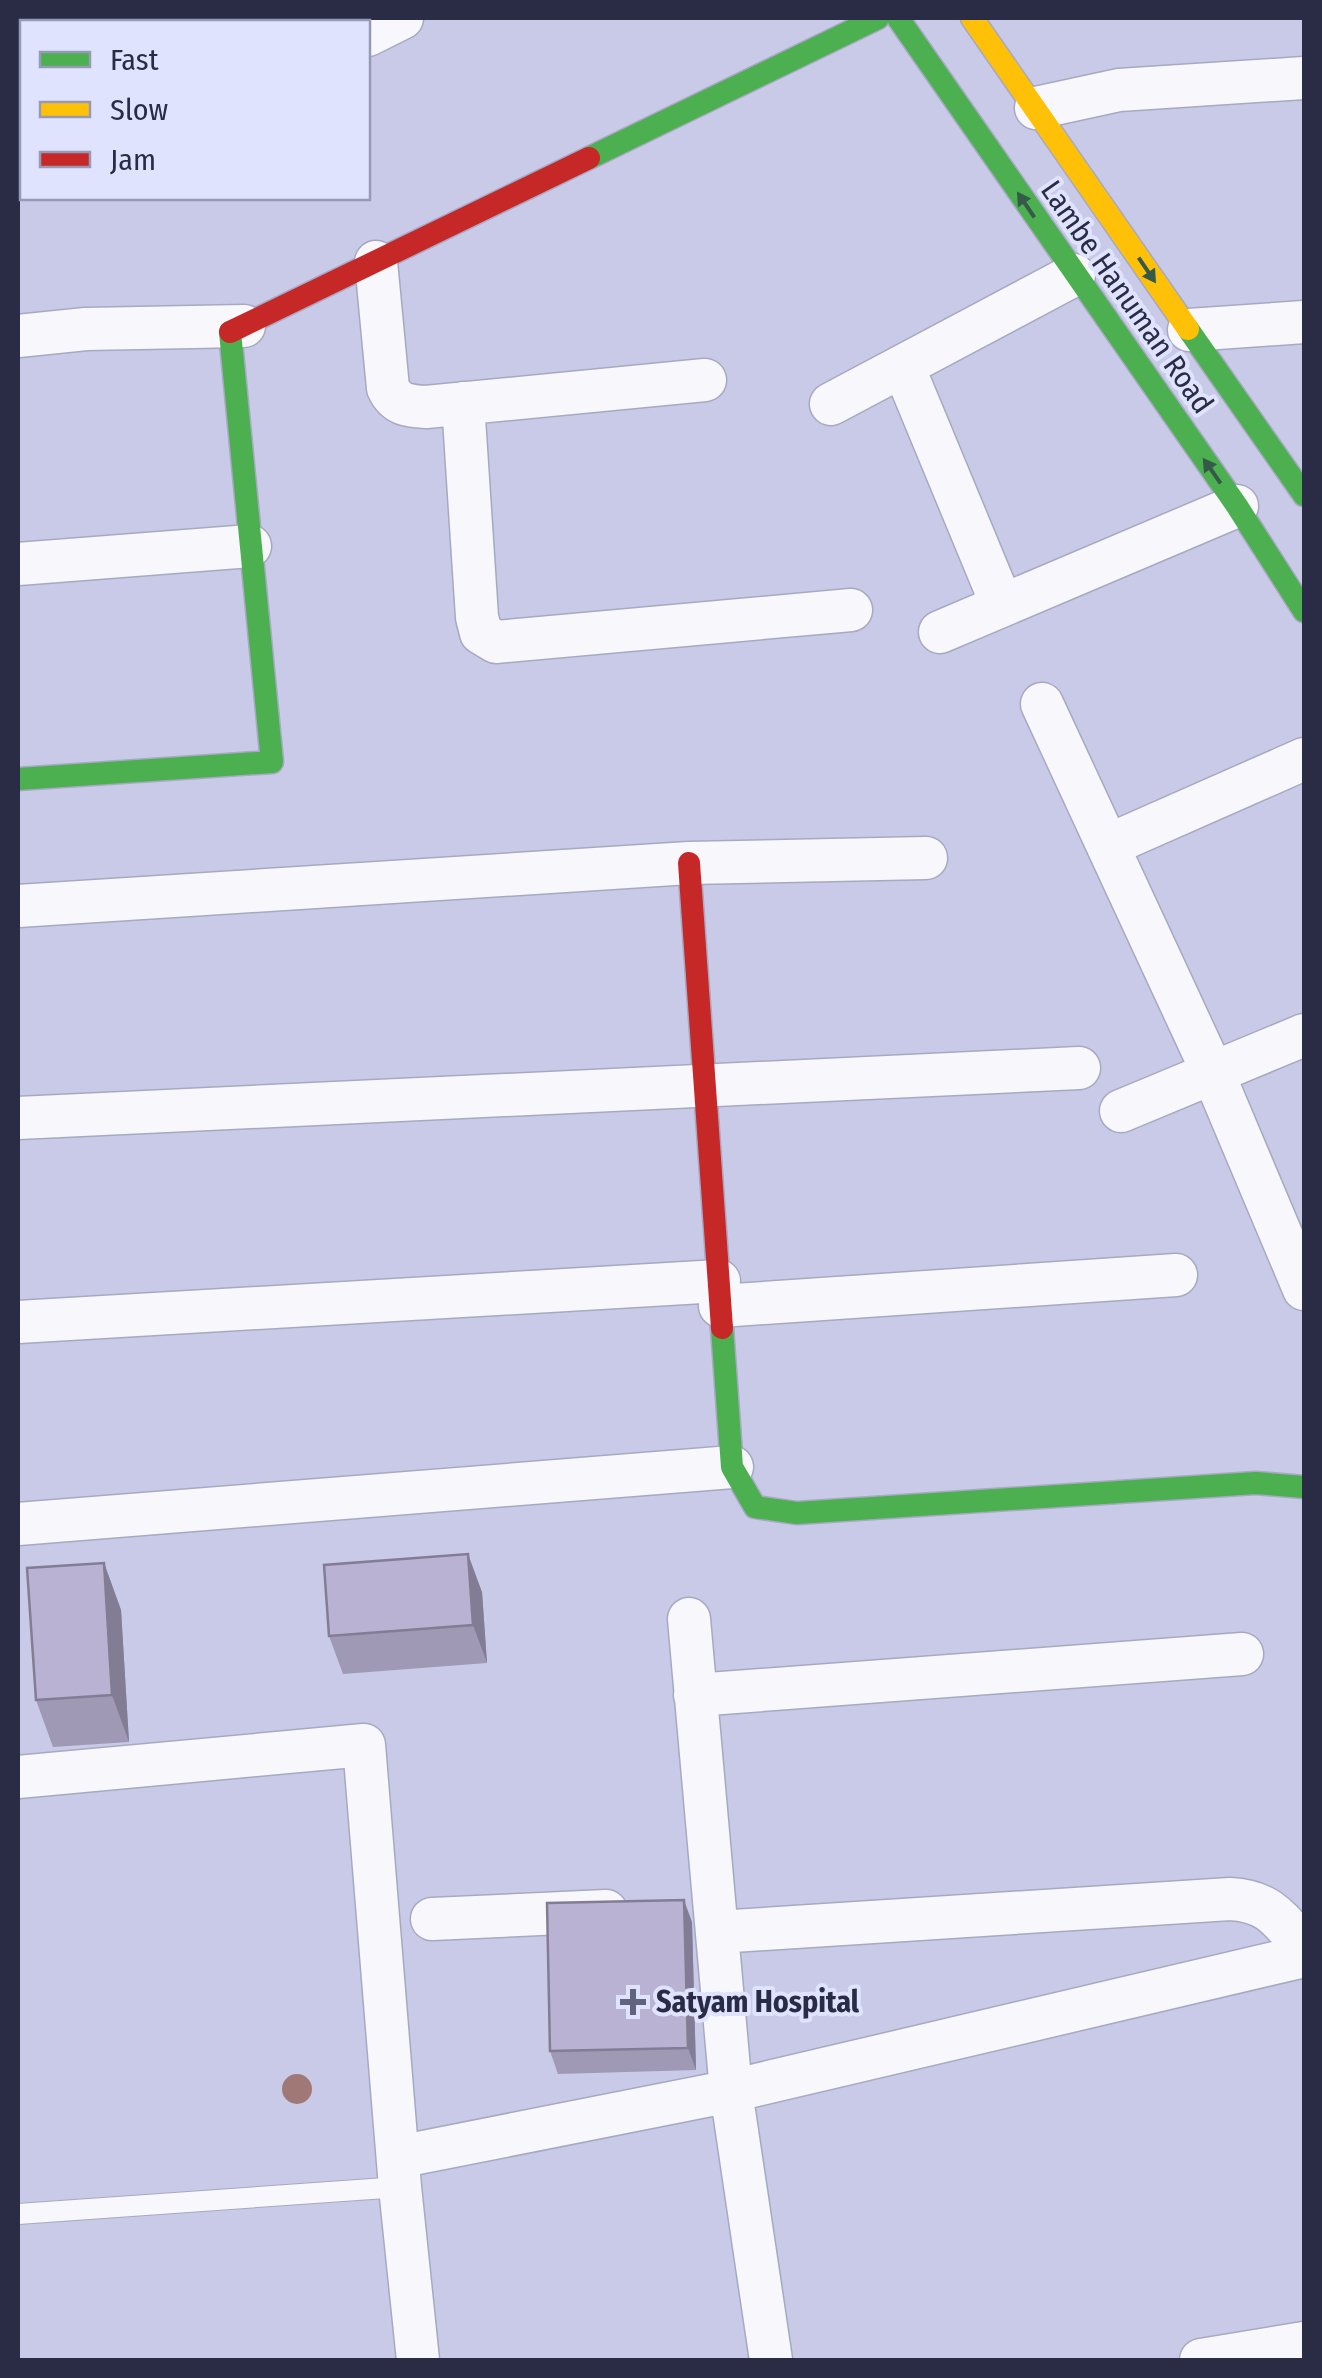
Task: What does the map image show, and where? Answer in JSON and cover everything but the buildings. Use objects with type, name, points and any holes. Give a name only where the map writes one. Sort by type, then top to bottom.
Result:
[{"type":"street","points":[[370,34],[402,18]]},
{"type":"street","points":[[18,779],[272,762],[228,333],[878,18]]},
{"type":"street","name":"Lambe Hanuman Road","points":[[898,18],[1237,506],[1304,611]]},
{"type":"street","name":"Lambe Hanuman Road","points":[[972,18],[1304,495]]},
{"type":"street","points":[[1036,108],[1119,90],[1304,78]]},
{"type":"street","points":[[376,262],[388,388],[393,399],[406,406],[464,404],[705,380]]},
{"type":"street","points":[[831,404],[1074,275]]},
{"type":"street","points":[[1188,330],[1304,322]]},
{"type":"street","points":[[18,336],[86,329],[244,326]]},
{"type":"street","points":[[903,366],[1002,605]]},
{"type":"street","points":[[464,404],[477,617],[481,634],[496,642],[851,610]]},
{"type":"street","points":[[940,632],[1237,506]]},
{"type":"street","points":[[18,564],[250,546]]},
{"type":"street","points":[[1042,704],[1213,1073],[1304,1290]]},
{"type":"street","points":[[1108,845],[1304,759]]},
{"type":"street","points":[[18,906],[688,863],[926,858]]},
{"type":"street","points":[[688,863],[732,1467],[756,1507],[797,1513],[1256,1484],[1304,1487]]},
{"type":"street","points":[[1121,1111],[1304,1035]]},
{"type":"street","points":[[18,1118],[1079,1068]]},
{"type":"street","points":[[18,1322],[1176,1275]]},
{"type":"street","points":[[18,1524],[732,1467]]},
{"type":"street","points":[[688,1618],[731,2091],[770,2360]]},
{"type":"street","points":[[695,1695],[1242,1654]]},
{"type":"street","points":[[18,1777],[364,1745],[418,2360]]},
{"type":"street","points":[[432,1919],[657,1909],[715,1919],[1230,1899],[1252,1900],[1268,1908],[1304,1947]]},
{"type":"street","points":[[399,2172],[1304,1956]]},
{"type":"street","points":[[1201,2360],[1304,2343]]},
{"type":"lane","points":[[18,2214],[399,2172]]},
{"type":"traffic: fast","points":[[589,158],[878,18]]},
{"type":"traffic: fast","points":[[898,18],[1237,506],[1304,611]]},
{"type":"traffic: fast","points":[[1188,329],[1304,495]]},
{"type":"traffic: fast","points":[[18,779],[272,762],[230,332]]},
{"type":"traffic: fast","points":[[722,1328],[732,1467],[755,1507],[797,1513],[1256,1483],[1304,1487]]},
{"type":"traffic: slow","points":[[972,18],[1188,329]]},
{"type":"traffic: jam","points":[[230,332],[589,158]]},
{"type":"traffic: jam","points":[[689,863],[722,1328]]},
{"type":"place","name":"Satyam Hospital","points":[[633,2002]]}]
